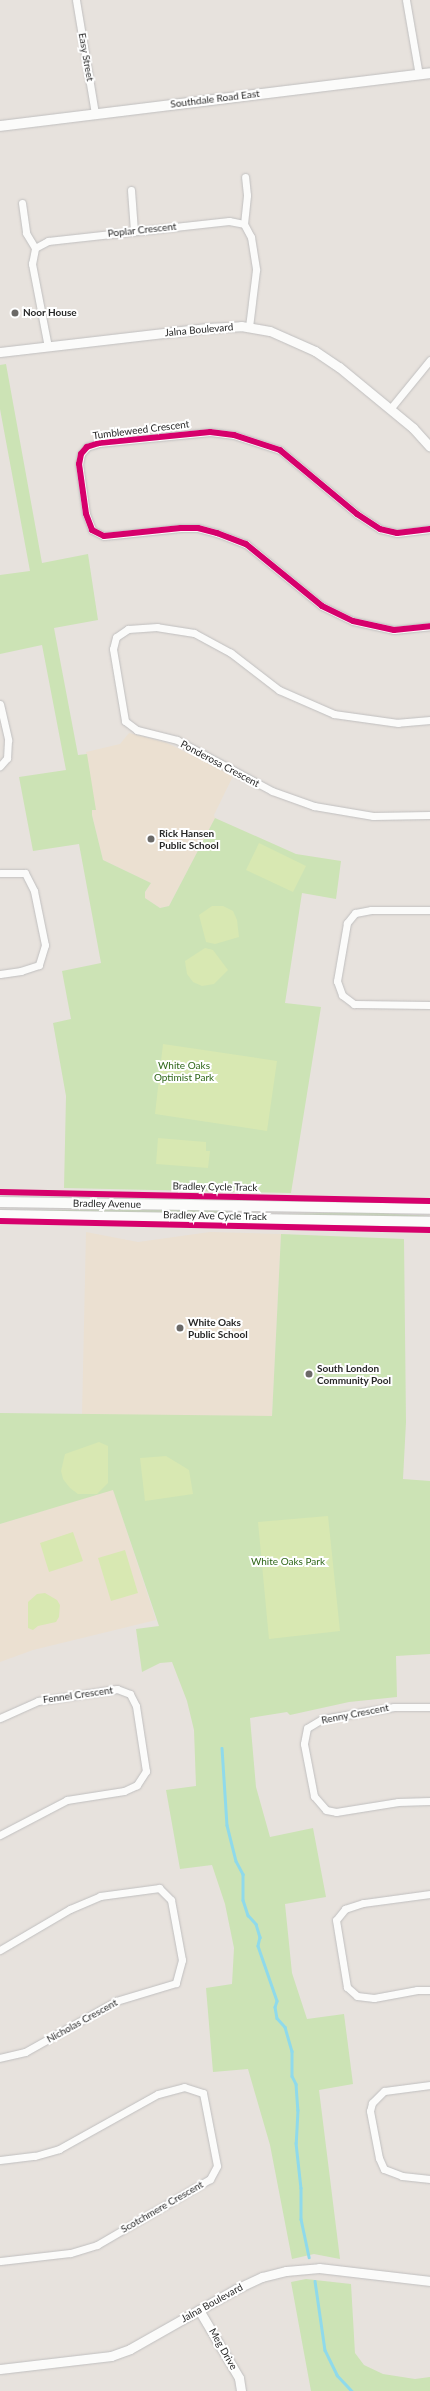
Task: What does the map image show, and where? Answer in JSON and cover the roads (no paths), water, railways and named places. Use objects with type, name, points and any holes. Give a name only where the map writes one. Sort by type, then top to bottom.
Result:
[{"type":"main road","name":"Southdale Road East","points":[[0,126],[95,113],[430,74]]},
{"type":"main road","name":"Bradley Avenue","points":[[0,1202],[430,1209]]},
{"type":"main road","name":"Bradley Avenue","points":[[0,1215],[430,1222]]},
{"type":"street","name":"Easy Street","points":[[76,0],[95,113]]},
{"type":"street","points":[[406,0],[420,75]]},
{"type":"street","points":[[245,177],[247,194],[244,224],[251,237],[256,270],[249,327]]},
{"type":"street","points":[[131,190],[134,231]]},
{"type":"street","points":[[22,203],[26,233],[35,248],[32,264],[48,347]]},
{"type":"street","name":"Poplar Crescent","points":[[35,248],[48,241],[134,231],[229,221],[244,224]]},
{"type":"street","name":"Jalna Boulevard","points":[[0,352],[207,328],[249,327],[270,331],[315,351],[413,428],[430,447]]},
{"type":"street","points":[[390,409],[430,360]]},
{"type":"street","name":"Tumbleweed Crescent","points":[[430,529],[397,533],[380,529],[357,514],[280,450],[234,435],[210,432],[99,443],[87,447],[81,454],[79,464],[86,514],[92,530],[104,536],[181,528],[210,532],[246,544],[322,606],[353,621],[394,630],[430,626]]},
{"type":"street","name":"Ponderosa Crescent","points":[[430,720],[398,723],[334,714],[279,690],[231,653],[194,633],[157,627],[128,629],[116,637],[113,649],[125,721],[137,730],[177,740],[272,791],[314,806],[373,816],[430,815]]},
{"type":"street","points":[[0,704],[8,740],[7,758],[0,766]]},
{"type":"street","points":[[0,873],[25,873],[34,891],[45,945],[39,965],[21,972],[0,974]]},
{"type":"street","points":[[430,910],[370,910],[355,913],[347,923],[337,981],[342,995],[354,1004],[430,1005]]},
{"type":"street","name":"Fennel Crescent","points":[[0,1718],[38,1701],[117,1689],[130,1694],[136,1706],[146,1771],[137,1785],[124,1791],[67,1800],[0,1836]]},
{"type":"street","name":"Renny Crescent","points":[[430,1707],[394,1707],[322,1719],[307,1728],[304,1744],[314,1796],[326,1810],[336,1812],[398,1802],[430,1801]]},
{"type":"street","name":"Nicholas Crescent","points":[[0,1950],[70,1910],[100,1896],[159,1888],[171,1900],[182,1960],[176,1983],[116,2001],[25,2052],[0,2058]]},
{"type":"street","points":[[430,1894],[363,1903],[345,1909],[336,1920],[347,1987],[357,1996],[374,1998],[417,1990],[430,1990]]},
{"type":"street","points":[[430,2085],[384,2091],[372,2103],[370,2111],[378,2158],[384,2169],[402,2176],[430,2179]]},
{"type":"street","name":"Scotchmere Crescent","points":[[0,2160],[35,2156],[59,2149],[158,2094],[184,2087],[203,2093],[217,2166],[210,2179],[98,2245],[70,2253],[0,2261]]},
{"type":"street","name":"Jalna Boulevard","points":[[0,2369],[111,2356],[130,2348],[262,2277],[297,2270],[319,2268],[430,2281]]},
{"type":"street","name":"Meg Drive","points":[[200,2310],[239,2378],[241,2391]]},
{"type":"waterway","points":[[222,1748],[227,1825],[236,1861],[243,1874],[243,1900],[248,1915],[256,1924],[260,1937],[258,1946],[277,2001],[275,2007],[277,2018],[285,2027],[292,2051],[292,2076],[296,2084],[298,2110],[296,2143],[301,2188],[301,2219],[309,2257]]},
{"type":"waterway","points":[[315,2281],[325,2350],[337,2375],[352,2391]]},
{"type":"place","name":"Noor House","points":[[15,313]]},
{"type":"place","name":"Rick Hansen Public School","points":[[151,839]]},
{"type":"place","name":"White Oaks Public School","points":[[180,1328]]},
{"type":"place","name":"South London Community Pool","points":[[309,1374]]},
{"type":"park label","name":"White Oaks Optimist Park","points":[[184,1070]]},
{"type":"park label","name":"White Oaks Park","points":[[288,1562]]}]
